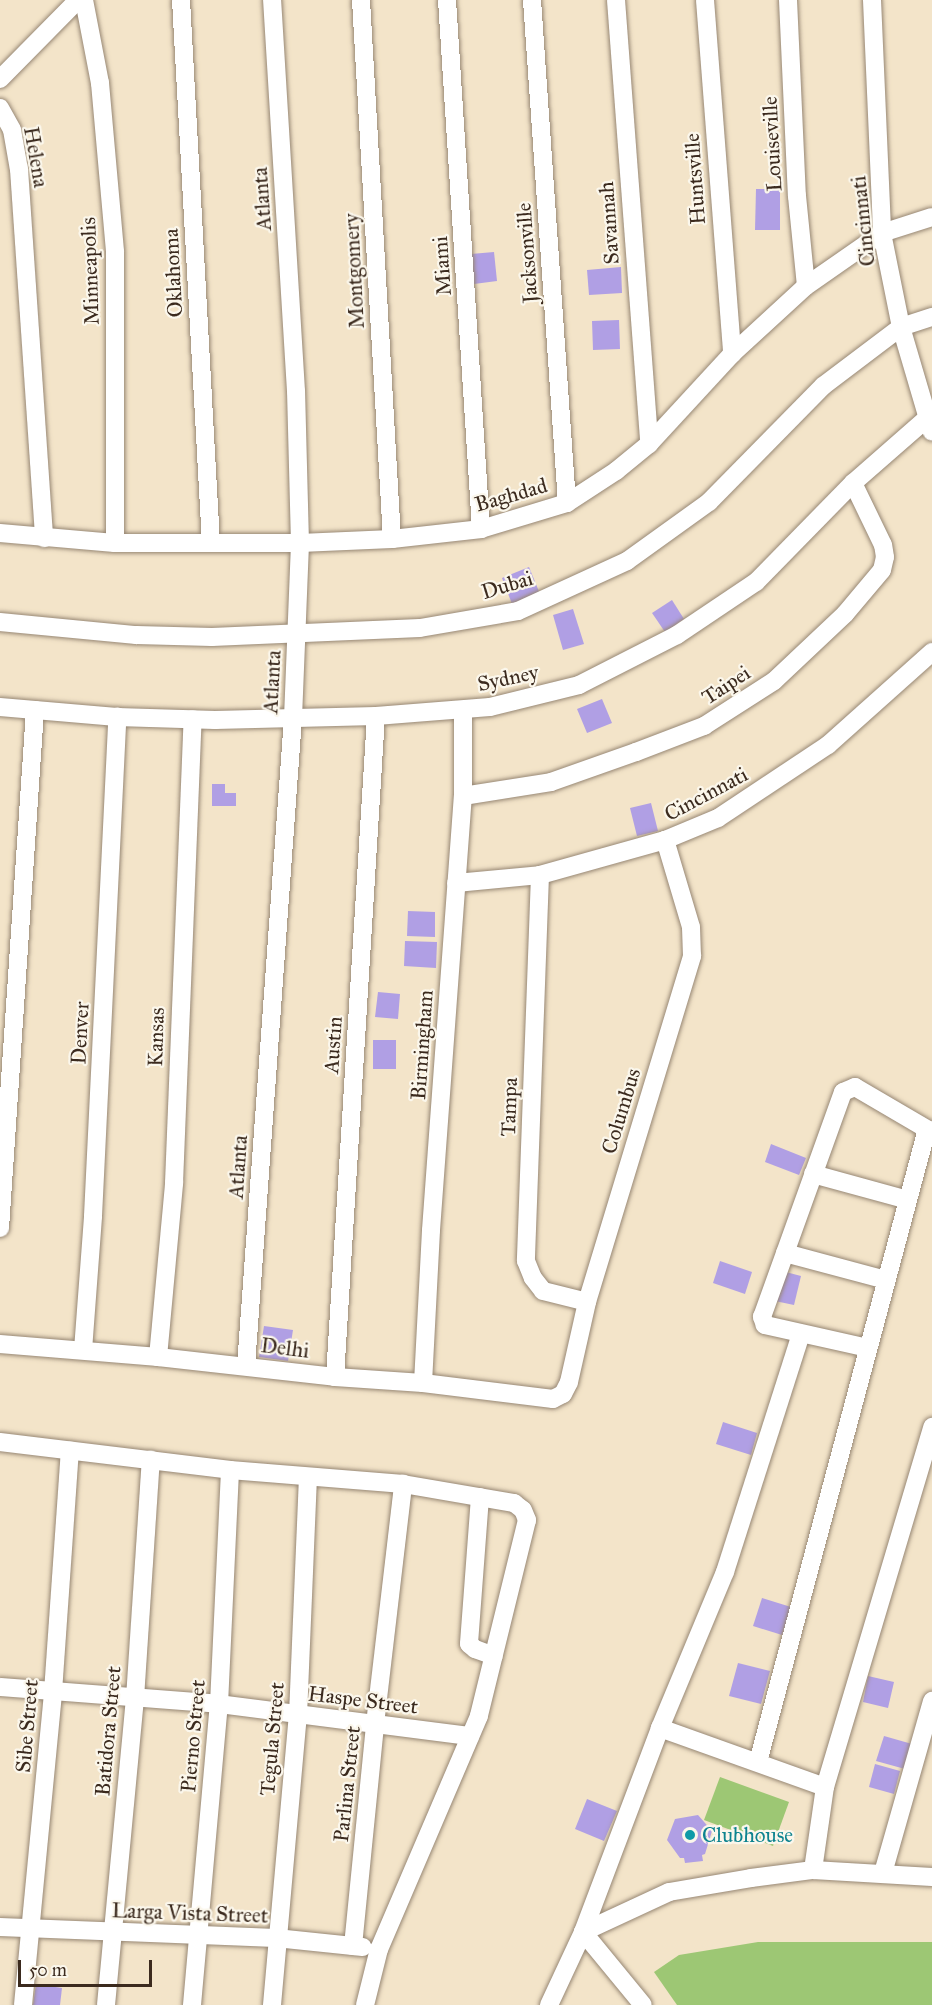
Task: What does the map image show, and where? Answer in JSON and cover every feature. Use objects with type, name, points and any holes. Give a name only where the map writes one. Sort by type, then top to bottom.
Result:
[{"type":"street","points":[[0,79],[78,0]]},
{"type":"street","name":"Minneapolis","points":[[84,0],[100,83],[115,252],[115,543]]},
{"type":"street","name":"Oklahoma","points":[[181,0],[211,543]]},
{"type":"street","name":"Atlanta","points":[[246,1366],[293,718],[300,543],[296,391],[273,0]]},
{"type":"street","name":"Montgomery","points":[[361,0],[392,539]]},
{"type":"street","name":"Miami","points":[[447,0],[481,529]]},
{"type":"street","name":"Jacksonville","points":[[532,0],[567,503]]},
{"type":"street","name":"Savannah","points":[[616,0],[649,444]]},
{"type":"street","name":"Huntsville","points":[[705,0],[732,354]]},
{"type":"street","name":"Louiseville","points":[[788,0],[797,196],[806,286]]},
{"type":"street","name":"Cincinnati","points":[[872,0],[882,233],[901,327],[930,423]]},
{"type":"street","name":"Helena","points":[[0,108],[12,130],[19,169],[44,538]]},
{"type":"street","name":"Baghdad","points":[[0,533],[115,543],[300,543],[392,539],[481,529],[567,503],[616,471],[649,444],[732,354],[806,286],[882,233],[932,217]]},
{"type":"street","name":"Dubai","points":[[0,622],[136,635],[297,634],[420,628],[518,611],[627,561],[709,502],[823,386],[901,327],[932,317]]},
{"type":"street","name":"Sydney","points":[[0,707],[117,717],[193,719],[376,717],[490,707],[579,685],[677,635],[756,582],[853,483],[930,423]]},
{"type":"street","name":"Taipei","points":[[463,796],[551,782],[636,752],[704,726],[774,681],[845,614],[882,570],[885,557],[883,545],[853,483]]},
{"type":"street","name":"Cincinnati","points":[[456,883],[540,875],[665,840],[718,818],[809,758],[876,705],[932,652]]},
{"type":"street","points":[[0,1228],[35,710]]},
{"type":"street","name":"Birmingham","points":[[423,1383],[431,1230],[463,796],[463,710]]},
{"type":"street","name":"Denver","points":[[83,1350],[93,1216],[117,717]]},
{"type":"street","name":"Austin","points":[[335,1377],[376,717]]},
{"type":"street","name":"Kansas","points":[[158,1356],[174,1183],[186,820],[193,719]]},
{"type":"street","name":"Columbus","points":[[563,1394],[569,1382],[587,1302],[692,956],[691,927],[665,840]]},
{"type":"street","name":"Tampa","points":[[540,875],[526,1261],[533,1278],[543,1291],[587,1302]]},
{"type":"street","points":[[758,1762],[868,1348],[886,1280],[929,1131],[855,1087],[843,1092],[762,1317],[765,1325],[868,1348]]},
{"type":"street","points":[[813,1174],[908,1200]]},
{"type":"street","points":[[785,1253],[886,1280]]},
{"type":"street","points":[[549,2005],[583,1932],[660,1728],[725,1572],[801,1334]]},
{"type":"street","name":"Delhi","points":[[0,1344],[158,1356],[335,1377],[423,1383],[553,1399],[563,1394]]},
{"type":"street","points":[[813,1870],[825,1787],[932,1427]]},
{"type":"street","points":[[0,1442],[230,1470],[403,1484],[513,1503],[523,1510],[527,1520],[495,1656],[478,1716],[379,1949],[365,2005]]},
{"type":"street","name":"Sibe Street","points":[[23,2005],[53,1692],[70,1451]]},
{"type":"street","name":"Batidora Street","points":[[106,2005],[135,1698],[151,1460]]},
{"type":"street","name":"Pierno Street","points":[[192,2005],[219,1704],[230,1470]]},
{"type":"street","name":"Tegula Street","points":[[272,2005],[276,1938],[298,1715],[308,1477]]},
{"type":"street","name":"Parlina Street","points":[[353,1946],[375,1724],[403,1484]]},
{"type":"street","points":[[480,1497],[469,1644],[495,1656]]},
{"type":"street","name":"Haspe Street","points":[[0,1687],[219,1704],[470,1736]]},
{"type":"street","points":[[883,1873],[932,1701]]},
{"type":"street","points":[[660,1728],[825,1787]]},
{"type":"street","points":[[583,1932],[669,1892],[813,1870],[932,1878]]},
{"type":"street","name":"Larga Vista Street","points":[[0,1927],[276,1938],[379,1949]]},
{"type":"street","points":[[583,1932],[642,2005]]},
{"type":"green space","points":[[720,1777],[789,1802],[773,1846],[704,1820]]},
{"type":"green space","points":[[758,1942],[932,1942],[932,2005],[677,2005],[654,1972],[679,1955]]},
{"type":"building","points":[[756,189],[780,189],[780,230],[755,230]]},
{"type":"building","points":[[494,252],[497,281],[474,284],[471,254]]},
{"type":"building","points":[[621,267],[622,293],[589,295],[587,270]]},
{"type":"building","points":[[619,320],[620,349],[593,350],[592,321]]},
{"type":"building","points":[[529,567],[540,594],[512,604],[502,578]]},
{"type":"building","points":[[672,600],[684,619],[665,632],[652,613]]},
{"type":"building","points":[[573,609],[584,644],[563,650],[553,615]]},
{"type":"building","points":[[602,699],[612,723],[587,733],[577,709]]},
{"type":"building","points":[[212,784],[225,784],[225,793],[236,793],[236,806],[212,806]]},
{"type":"building","points":[[651,803],[658,831],[637,836],[630,808]]},
{"type":"building","points":[[408,911],[435,912],[435,937],[407,936]]},
{"type":"building","points":[[405,941],[437,942],[436,968],[404,966]]},
{"type":"building","points":[[378,992],[400,994],[398,1019],[375,1017]]},
{"type":"building","points":[[373,1040],[396,1040],[396,1069],[373,1069]]},
{"type":"building","points":[[771,1144],[806,1158],[799,1175],[765,1162]]},
{"type":"building","points":[[720,1261],[752,1272],[745,1294],[713,1283]]},
{"type":"building","points":[[782,1271],[801,1276],[794,1305],[775,1301]]},
{"type":"building","points":[[264,1326],[293,1330],[288,1361],[259,1357]]},
{"type":"building","points":[[723,1422],[757,1433],[751,1455],[716,1444]]},
{"type":"building","points":[[762,1598],[791,1607],[782,1635],[753,1626]]},
{"type":"building","points":[[738,1663],[770,1671],[761,1704],[729,1696]]},
{"type":"building","points":[[868,1676],[894,1682],[888,1708],[863,1702]]},
{"type":"building","points":[[884,1736],[912,1744],[905,1769],[876,1761]]},
{"type":"building","points":[[875,1764],[900,1771],[894,1794],[869,1787]]},
{"type":"building","points":[[587,1799],[617,1811],[604,1841],[575,1829]]},
{"type":"building","name":"Clubhouse","points":[[698,1815],[712,1831],[705,1854],[702,1855],[703,1861],[685,1863],[684,1858],[680,1858],[667,1840],[675,1819]]},
{"type":"building","points":[[36,1984],[62,1988],[60,2005],[33,2005]]},
{"type":"place","name":"Clubhouse","points":[[690,1835]]}]
